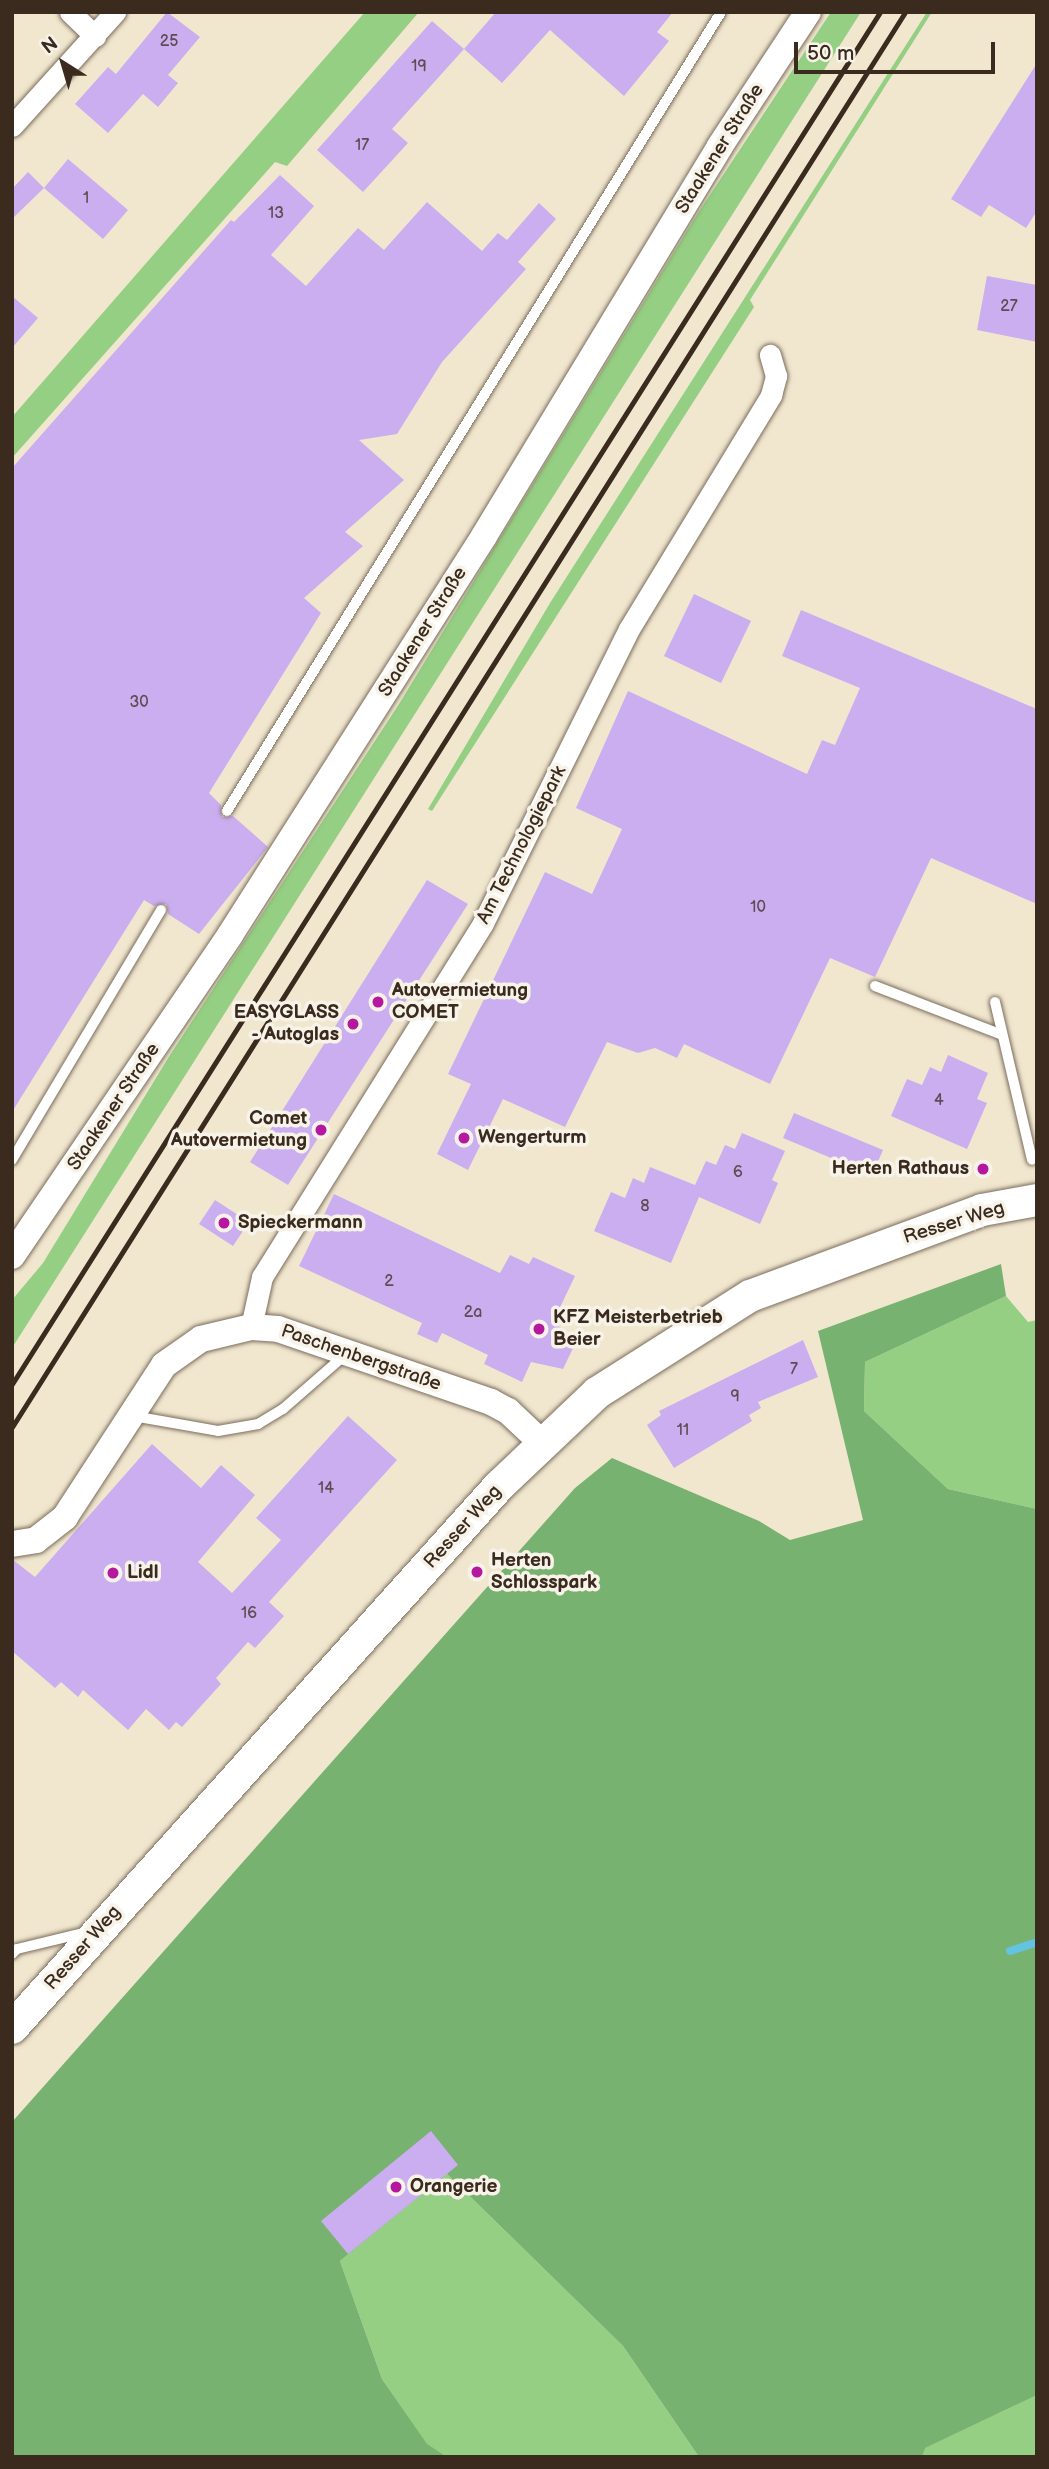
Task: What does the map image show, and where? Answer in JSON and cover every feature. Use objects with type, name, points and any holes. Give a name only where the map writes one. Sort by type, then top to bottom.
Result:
[{"type":"main road","name":"Resser Weg","points":[[12,2028],[178,1838],[542,1443],[597,1393],[750,1296],[982,1210],[1037,1200]]},
{"type":"street","points":[[70,12],[96,36]]},
{"type":"street","points":[[12,126],[115,12]]},
{"type":"street","name":"Staakener Straße","points":[[16,1245],[237,924],[484,536],[720,146],[808,12]]},
{"type":"street","name":"Am Technologiepark","points":[[251,1327],[262,1277],[483,923],[629,629],[771,395],[776,376],[770,355]]},
{"type":"street","name":"Paschenbergstraße","points":[[12,1544],[36,1540],[65,1517],[164,1365],[186,1348],[214,1334],[251,1327],[278,1329],[348,1352],[491,1402],[542,1443]]},
{"type":"lane","points":[[228,811],[720,12]]},
{"type":"lane","points":[[12,1160],[161,910]]},
{"type":"lane","points":[[875,986],[1000,1034]]},
{"type":"lane","points":[[995,1002],[1000,1034],[1032,1160]]},
{"type":"lane","points":[[131,1416],[218,1431],[258,1424],[283,1409],[348,1352]]},
{"type":"lane","points":[[12,1954],[17,1949],[101,1928]]},
{"type":"green space","points":[[365,12],[419,12],[287,166],[275,162],[12,458],[12,417]]},
{"type":"green space","points":[[831,12],[861,12],[12,1348],[12,1300],[43,1263],[170,1055],[399,704],[696,216]]},
{"type":"green space","points":[[927,12],[932,12],[750,300],[754,307],[432,811],[428,809],[550,603]]},
{"type":"green space","points":[[1001,1264],[1006,1296],[865,1362],[864,1411],[948,1489],[1037,1509],[1037,2395],[925,2448],[922,2457],[699,2457],[623,2346],[447,2174],[340,2261],[382,2379],[427,2444],[447,2457],[12,2457],[12,2122],[575,1488],[612,1458],[759,1521],[790,1540],[863,1520],[818,1331]]},
{"type":"green space","points":[[1006,1296],[1028,1322],[1037,1320],[1037,1509],[948,1489],[864,1411],[865,1362]]},
{"type":"green space","points":[[447,2174],[623,2346],[699,2457],[447,2457],[427,2445],[382,2379],[340,2261]]},
{"type":"green space","points":[[1037,2395],[1037,2457],[922,2457],[924,2448]]},
{"type":"building","points":[[167,12],[200,37],[168,75],[178,83],[158,107],[143,94],[108,133],[75,104],[108,67],[116,74]]},
{"type":"building","points":[[496,12],[673,12],[657,32],[669,41],[624,96],[550,30],[502,83],[464,49]]},
{"type":"building","points":[[432,21],[464,49],[392,129],[408,143],[363,192],[317,150]]},
{"type":"building","points":[[1037,63],[1037,211],[1026,228],[989,205],[981,217],[951,199]]},
{"type":"building","points":[[68,159],[128,210],[103,239],[44,188]]},
{"type":"building","points":[[28,172],[44,188],[12,219],[12,189]]},
{"type":"building","points":[[280,175],[314,206],[271,255],[306,286],[358,228],[384,250],[427,202],[482,251],[498,233],[507,240],[539,203],[556,219],[518,262],[526,269],[442,362],[397,434],[359,440],[404,480],[345,532],[363,546],[304,598],[321,613],[209,793],[221,805],[222,817],[233,816],[268,847],[199,934],[168,914],[166,904],[154,906],[144,900],[12,1112],[12,468],[231,220],[234,222]]},
{"type":"building","points":[[987,276],[1037,285],[1037,342],[977,330]]},
{"type":"building","points":[[12,296],[38,318],[12,348]]},
{"type":"building","points":[[694,594],[751,621],[721,683],[664,656]]},
{"type":"building","points":[[801,610],[1037,709],[1037,904],[931,858],[875,977],[830,958],[770,1084],[684,1044],[677,1058],[655,1048],[638,1053],[607,1042],[565,1127],[503,1099],[468,1170],[437,1154],[471,1084],[448,1074],[545,872],[592,894],[622,829],[576,808],[628,691],[807,774],[822,740],[835,745],[860,688],[782,656]]},
{"type":"building","name":"Autovermietung COMET","points":[[427,880],[468,904],[288,1185],[250,1162]]},
{"type":"building","points":[[948,1055],[988,1073],[977,1099],[987,1103],[967,1149],[891,1116],[907,1079],[922,1085],[930,1067],[941,1072]]},
{"type":"building","points":[[794,1113],[883,1150],[872,1175],[783,1138]]},
{"type":"building","points":[[742,1133],[785,1151],[772,1180],[778,1183],[760,1224],[699,1197],[671,1263],[594,1231],[611,1192],[625,1198],[633,1178],[644,1183],[650,1167],[695,1185],[706,1161],[716,1165],[725,1145],[735,1149]]},
{"type":"building","points":[[334,1194],[500,1273],[510,1255],[529,1264],[533,1257],[575,1276],[553,1322],[577,1340],[563,1369],[531,1362],[522,1382],[484,1364],[488,1355],[442,1333],[437,1343],[417,1334],[422,1323],[299,1266]]},
{"type":"building","name":"Spieckermann","points":[[215,1200],[249,1222],[233,1246],[199,1224]]},
{"type":"building","points":[[803,1340],[818,1377],[758,1402],[761,1408],[749,1415],[752,1421],[674,1468],[647,1425],[661,1415],[659,1411]]},
{"type":"building","points":[[348,1416],[397,1460],[269,1602],[284,1616],[255,1648],[248,1642],[216,1678],[221,1684],[182,1727],[176,1722],[169,1730],[146,1709],[128,1730],[83,1690],[78,1697],[61,1682],[55,1688],[12,1651],[12,1559],[35,1577],[152,1444],[201,1488],[221,1465],[255,1495],[198,1562],[232,1593],[281,1540],[256,1518]]},
{"type":"building","name":"Orangerie","points":[[431,2131],[458,2165],[348,2254],[321,2221]]},
{"type":"waterway","points":[[1010,1951],[1037,1942]]},
{"type":"railway","points":[[12,1384],[880,12]]},
{"type":"railway","points":[[12,1427],[905,12]]},
{"type":"place","name":"Autovermietung COMET","points":[[378,1002]]},
{"type":"place","name":"EASYGLASS - Autoglas","points":[[353,1024]]},
{"type":"place","name":"Comet Autovermietung","points":[[321,1130]]},
{"type":"place","name":"Wengerturm","points":[[464,1138]]},
{"type":"place","name":"Herten Rathaus","points":[[983,1169]]},
{"type":"place","name":"Spieckermann","points":[[224,1223]]},
{"type":"place","name":"KFZ Meisterbetrieb Beier","points":[[539,1329]]},
{"type":"place","name":"Herten Schlosspark","points":[[477,1572]]},
{"type":"place","name":"Lidl","points":[[113,1573]]},
{"type":"place","name":"Orangerie","points":[[396,2187]]}]
